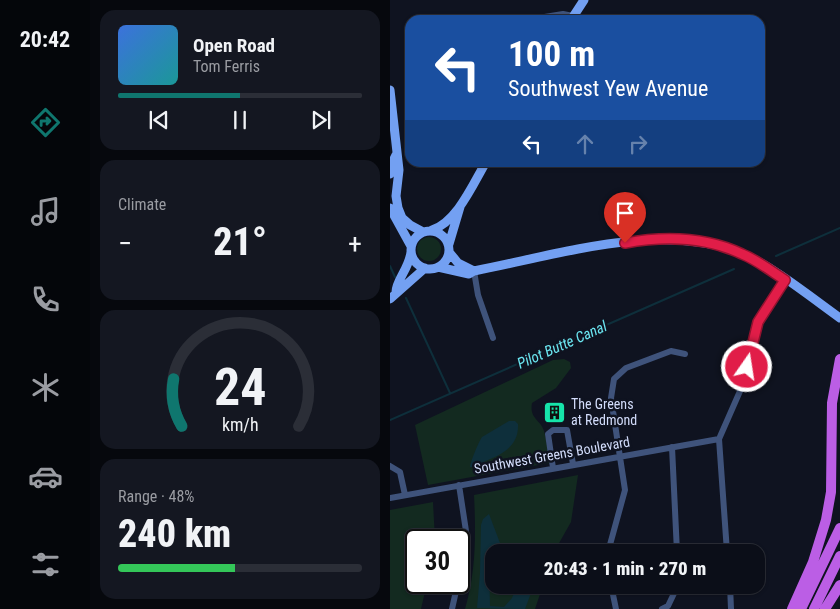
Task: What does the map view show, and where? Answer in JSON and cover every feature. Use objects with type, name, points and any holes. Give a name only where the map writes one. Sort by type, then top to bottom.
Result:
[{"type":"highway","points":[[792,609],[813,562],[826,520],[831,484],[832,403],[840,359]]},
{"type":"highway","points":[[801,609],[840,528]]},
{"type":"highway","points":[[814,609],[840,556]]},
{"type":"highway","points":[[825,609],[840,585]]},
{"type":"main road","points":[[574,15],[582,1]]},
{"type":"main road","points":[[390,90],[396,132],[396,155],[400,170],[396,196],[398,208],[406,222],[442,235],[458,263],[474,271]]},
{"type":"main road","points":[[390,174],[391,165],[396,155]]},
{"type":"main road","points":[[393,295],[396,285],[409,264],[415,237],[427,231],[441,228],[460,207],[483,167]]},
{"type":"main road","points":[[438,267],[447,260],[460,207]]},
{"type":"main road","points":[[390,208],[417,264],[425,268],[438,267],[469,274],[474,271],[641,240],[676,239],[710,243],[743,254],[840,318]]},
{"type":"main road","points":[[393,295],[425,268]]},
{"type":"street","points":[[474,271],[478,295],[494,338]]},
{"type":"street","points":[[726,544],[719,439],[744,382],[758,322],[785,280]]},
{"type":"street","points":[[610,544],[626,490],[610,393],[614,379],[626,368],[671,350],[685,354]]},
{"type":"street","points":[[553,468],[548,434],[554,430],[566,430],[573,464]]},
{"type":"street","name":"Southwest Greens Boulevard","points":[[390,498],[621,455],[719,439]]},
{"type":"street","points":[[672,447],[676,544]]},
{"type":"street","points":[[390,466],[400,472],[406,495]]},
{"type":"street","points":[[459,485],[466,529]]},
{"type":"street","points":[[452,609],[455,594]]},
{"type":"street","points":[[613,594],[616,609]]},
{"type":"street","points":[[662,609],[668,606],[674,594]]},
{"type":"street","points":[[730,594],[731,609]]},
{"type":"green space","points":[[429,237],[434,238],[440,244],[440,254],[434,260],[429,261],[424,260],[418,254],[417,249],[418,244],[424,238]]},
{"type":"green space","name":"The Greens at Redmond","points":[[564,359],[570,362],[571,368],[556,388],[532,403],[532,413],[544,431],[549,463],[428,485],[415,425],[553,360]]},
{"type":"green space","points":[[578,475],[571,522],[559,544],[485,544],[485,594],[540,594],[535,609],[465,609],[470,594],[474,553],[474,495]]},
{"type":"green space","points":[[433,502],[434,529],[405,529],[405,594],[424,594],[421,609],[390,609],[390,510]]},
{"type":"water","points":[[509,421],[515,421],[518,424],[512,445],[495,457],[470,467],[482,437]]},
{"type":"water","points":[[489,514],[500,543],[485,544],[485,594],[490,594],[490,606],[504,607],[514,594],[531,594],[525,609],[477,608],[481,525],[483,519]]},
{"type":"waterway","name":"Pilot Butte Canal","points":[[776,256],[840,228]]},
{"type":"waterway","points":[[390,266],[395,277]]},
{"type":"waterway","name":"Pilot Butte Canal","points":[[390,420],[734,269]]},
{"type":"waterway","points":[[406,298],[450,393]]},
{"type":"place","name":"The Greens at Redmond","points":[[555,412]]},
{"type":"route","points":[[625,243],[641,240],[676,239],[710,243],[743,254],[785,280],[758,322],[747,367]]}]
